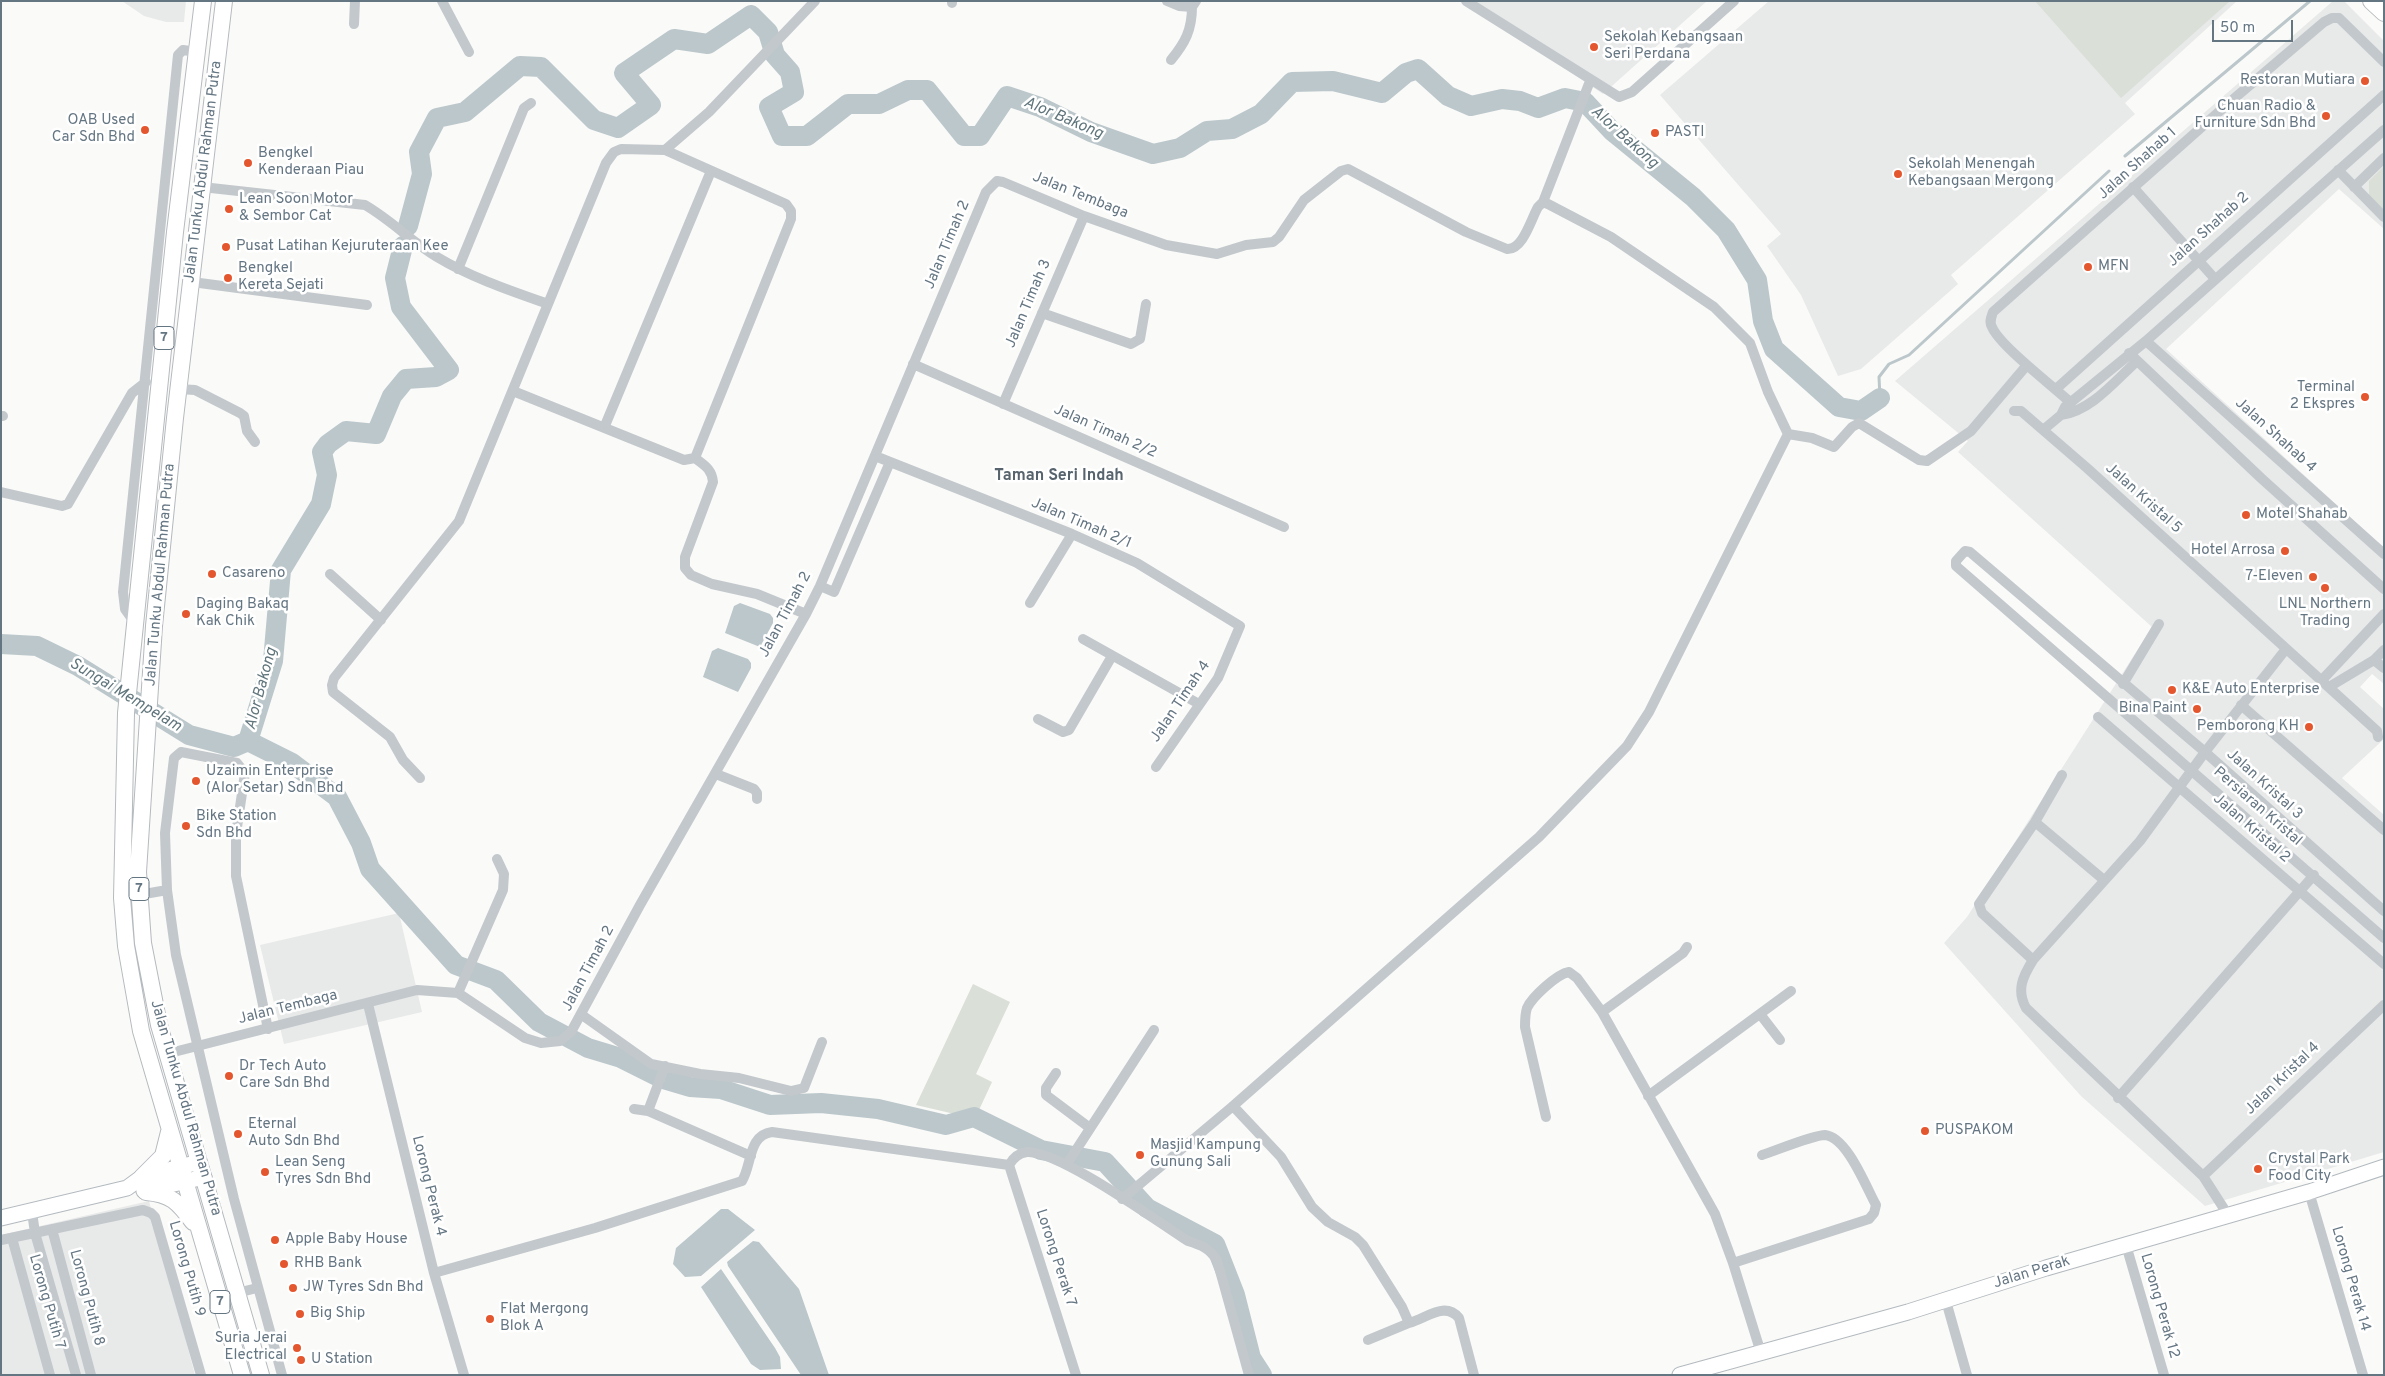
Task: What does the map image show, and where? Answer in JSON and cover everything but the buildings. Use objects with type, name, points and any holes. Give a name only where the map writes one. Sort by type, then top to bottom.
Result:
[{"type":"main road","name":"Jalan Tunku Abdul Rahman Putra","points":[[203,1],[152,384],[135,623],[126,713],[122,872],[126,946],[141,1031],[169,1132],[242,1375]]},
{"type":"main road","name":"Jalan Tunku Abdul Rahman Putra","points":[[224,1],[179,389],[154,626],[138,872],[143,943],[166,1054],[261,1375]]},
{"type":"main road","points":[[2372,1],[2384,13]]},
{"type":"main road","points":[[169,1132],[163,1156],[144,1184],[175,1201],[199,1230]]},
{"type":"main road","points":[[183,1175],[193,1170],[201,1169]]},
{"type":"street","points":[[354,24],[355,1]]},
{"type":"street","points":[[442,1],[469,52]]},
{"type":"street","points":[[665,150],[709,112],[815,1]]},
{"type":"street","points":[[1167,1],[1178,6],[1194,4],[1192,23],[1186,42],[1171,60]]},
{"type":"street","points":[[1466,1],[1590,81],[1619,97],[1626,96],[1734,1]]},
{"type":"street","name":"Jalan Shahab 1","points":[[2071,403],[2027,365],[1994,331],[1990,319],[1993,312],[2324,22],[2332,18],[2339,18],[2384,62]]},
{"type":"street","points":[[1590,81],[1543,202],[1611,237],[1714,308],[1750,343],[1768,392],[1788,434]]},
{"type":"street","name":"Jalan Shahab 2","points":[[2056,389],[2384,95]]},
{"type":"street","points":[[458,269],[524,108],[531,104]]},
{"type":"street","points":[[2043,430],[2061,415],[2065,408],[2146,340],[2384,130]]},
{"type":"street","points":[[420,778],[403,760],[390,737],[333,692],[334,678],[459,521],[609,157],[621,149],[665,150],[786,204],[791,211],[791,219],[695,458]]},
{"type":"street","points":[[2354,187],[2384,158]]},
{"type":"street","name":"Jalan Tembaga","points":[[986,192],[996,181],[1003,182],[1084,216],[1166,245],[1217,254],[1246,245],[1273,242],[1279,237],[1304,200],[1341,171],[1348,169],[1466,232],[1507,249],[1512,249],[1519,244],[1530,220],[1543,202]]},
{"type":"street","points":[[2338,170],[2384,217]]},
{"type":"street","points":[[604,428],[711,171]]},
{"type":"street","points":[[202,187],[365,205],[384,216],[436,257],[458,269],[548,304]]},
{"type":"street","points":[[2133,188],[2215,279]]},
{"type":"street","name":"Jalan Timah 2","points":[[458,993],[525,1038],[541,1043],[560,1040],[571,1032],[582,1015],[640,905],[716,774],[820,586],[986,192]]},
{"type":"street","name":"Jalan Timah 3","points":[[1003,404],[1084,216]]},
{"type":"street","points":[[192,282],[366,305]]},
{"type":"street","points":[[1042,313],[1131,344],[1140,339],[1146,304]]},
{"type":"street","name":"Jalan Shahab 4","points":[[2146,340],[2384,554]]},
{"type":"street","points":[[2129,353],[2136,362],[2384,589]]},
{"type":"street","points":[[2061,415],[2072,414],[2089,405],[2136,362]]},
{"type":"street","name":"Jalan Timah 2/2","points":[[914,364],[1284,527]]},
{"type":"street","points":[[1788,434],[1812,438],[1834,448],[1852,427],[1860,423],[1919,460],[1927,460],[1971,431],[2027,365]]},
{"type":"street","points":[[1,492],[62,506],[68,504],[132,393],[152,384]]},
{"type":"street","points":[[179,389],[196,390],[240,413],[244,416],[247,431],[255,442]]},
{"type":"street","points":[[513,391],[684,460],[695,458],[709,469],[713,482],[685,557],[686,568],[691,575],[712,584],[757,594],[806,614]]},
{"type":"street","name":"Jalan Kristal 5","points":[[2014,411],[2021,411],[2043,430],[2326,684],[2377,731],[2378,737]]},
{"type":"street","points":[[1128,1194],[1233,1106],[1539,837],[1627,746],[1649,712],[1788,434]]},
{"type":"street","name":"Jalan Timah 2/1","points":[[875,456],[1072,534],[1143,566],[1240,626]]},
{"type":"street","points":[[820,586],[834,592],[890,462]]},
{"type":"street","points":[[1030,603],[1072,534]]},
{"type":"street","name":"Jalan Kristal 3","points":[[2110,700],[1956,566],[1956,561],[1965,551],[1970,552],[2122,684],[2205,752],[2384,911]]},
{"type":"street","points":[[330,574],[381,620]]},
{"type":"street","points":[[2326,684],[2384,614]]},
{"type":"street","points":[[2122,684],[2159,624]]},
{"type":"street","name":"Jalan Timah 4","points":[[1156,767],[1218,678],[1240,626]]},
{"type":"street","points":[[1082,639],[1199,704]]},
{"type":"street","points":[[2228,1215],[2203,1176],[2118,1098],[2026,1008],[2021,999],[2021,982],[2033,960],[2140,841],[2205,752],[2286,649]]},
{"type":"street","points":[[2326,684],[2374,660],[2384,650]]},
{"type":"street","points":[[1038,719],[1063,732],[1069,730],[1112,656]]},
{"type":"street","points":[[2374,660],[2384,668]]},
{"type":"street","name":"Persiaran Kristal","points":[[2110,700],[2314,875],[2384,938]]},
{"type":"street","points":[[2241,705],[2384,830]]},
{"type":"street","name":"Jalan Kristal 2","points":[[2098,717],[2384,964]]},
{"type":"street","points":[[268,1029],[236,876],[236,834],[245,773],[237,763],[181,752],[174,758],[165,833],[167,890],[176,956],[257,1288],[282,1375]]},
{"type":"street","points":[[716,774],[754,789],[757,793],[757,799]]},
{"type":"street","points":[[2033,960],[1979,908],[1979,904],[2035,822],[2062,775]]},
{"type":"street","points":[[2035,822],[2104,880]]},
{"type":"street","points":[[458,993],[502,890],[504,874],[497,859]]},
{"type":"street","points":[[2118,1098],[2314,875]]},
{"type":"street","points":[[139,895],[167,890]]},
{"type":"street","points":[[1602,1012],[1683,952],[1687,947]]},
{"type":"street","points":[[1546,1117],[1525,1028],[1526,1010],[1530,1002],[1557,976],[1568,972],[1577,978],[1602,1012],[1715,1214],[1733,1263],[1761,1353]]},
{"type":"street","name":"Jalan Tembaga","points":[[166,1054],[417,990],[458,993]]},
{"type":"street","points":[[1648,1096],[1791,991]]},
{"type":"street","name":"Lorong Perak 4","points":[[368,1004],[434,1273],[464,1375]]},
{"type":"street","name":"Jalan Kristal 4","points":[[2203,1176],[2384,1005]]},
{"type":"street","points":[[1760,1014],[1780,1040]]},
{"type":"street","points":[[582,1015],[662,1073],[739,1078],[791,1091],[804,1088],[822,1042]]},
{"type":"street","points":[[1068,1162],[1154,1030]]},
{"type":"street","points":[[648,1111],[662,1073]]},
{"type":"street","points":[[1056,1073],[1046,1088],[1046,1095],[1090,1128]]},
{"type":"street","points":[[1233,1106],[1281,1157],[1312,1207],[1328,1222],[1355,1237],[1362,1245],[1402,1306],[1409,1323]]},
{"type":"street","points":[[634,1109],[648,1111],[751,1156]]},
{"type":"street","points":[[434,1273],[595,1228],[742,1181],[759,1136],[772,1132],[1009,1165],[1019,1154],[1027,1152],[1038,1153],[1068,1162],[1128,1194],[1188,1241],[1204,1246],[1214,1255],[1249,1375]]},
{"type":"street","points":[[1733,1263],[1869,1218],[1875,1211],[1876,1205],[1844,1147],[1835,1139],[1822,1135],[1762,1155]]},
{"type":"street","name":"Lorong Perak 7","points":[[1009,1165],[1076,1375]]},
{"type":"street","name":"Jalan Perak","points":[[1689,1373],[1946,1301],[2046,1268],[2309,1192],[2384,1167]]},
{"type":"street","points":[[1,1218],[183,1175]]},
{"type":"street","name":"Lorong Perak 14","points":[[2309,1192],[2362,1375]]},
{"type":"street","name":"Lorong Putih 9","points":[[52,1229],[143,1210],[151,1213],[155,1217],[201,1375]]},
{"type":"street","points":[[32,1212],[35,1233],[76,1375]]},
{"type":"street","points":[[1,1240],[52,1229]]},
{"type":"street","name":"Lorong Putih 8","points":[[52,1229],[91,1375]]},
{"type":"street","name":"Lorong Putih 7","points":[[12,1238],[50,1375]]},
{"type":"street","name":"Lorong Perak 12","points":[[2126,1245],[2164,1375]]},
{"type":"street","points":[[237,1293],[257,1288]]},
{"type":"street","points":[[1946,1301],[1967,1375]]},
{"type":"street","points":[[1368,1340],[1440,1311],[1447,1309],[1454,1311],[1459,1318],[1474,1375]]},
{"type":"shaded area","points":[[122,1],[186,1],[184,22],[166,22],[144,16]]},
{"type":"shaded area","name":"Sekolah Kebangsaan Seri Perdana","points":[[1464,1],[1707,1],[1603,94]]},
{"type":"shaded area","name":"Sekolah Menengah Kebangsaan Mergong","points":[[1769,1],[2237,1],[2125,103],[2135,114],[1951,275],[1958,284],[1861,369],[1838,376],[1801,295],[1767,246],[1781,234],[1660,95]]},
{"type":"shaded area","points":[[2035,1],[2230,1],[2121,98]]},
{"type":"shaded area","points":[[2333,1],[2344,1],[2384,41],[2384,229],[2339,189],[2166,349],[2384,548],[2384,684],[2372,674],[2360,687],[2384,709],[2384,739],[2342,778],[2384,815],[2384,1152],[2205,1206],[2081,1096],[1944,943],[1967,917],[2152,627],[1958,452],[1968,441],[1895,381]]},
{"type":"shaded area","points":[[2384,166],[2384,210],[2369,196],[2369,181]]},
{"type":"shaded area","points":[[740,603],[770,614],[773,618],[773,623],[760,647],[725,633],[734,606]]},
{"type":"shaded area","points":[[718,648],[748,659],[751,663],[751,668],[738,692],[703,677],[712,651]]},
{"type":"shaded area","points":[[399,913],[422,1012],[284,1044],[260,945]]},
{"type":"shaded area","points":[[973,984],[1010,1002],[976,1074],[992,1082],[979,1110],[969,1109],[959,1115],[916,1105]]},
{"type":"shaded area","points":[[149,1201],[195,1375],[1,1375],[1,1235]]},
{"type":"shaded area","points":[[721,1209],[728,1209],[755,1230],[701,1276],[685,1277],[673,1264],[676,1248]]},
{"type":"shaded area","points":[[753,1241],[759,1242],[799,1289],[829,1375],[801,1375],[728,1266],[727,1262]]},
{"type":"shaded area","points":[[721,1269],[775,1348],[780,1357],[781,1369],[760,1370],[751,1364],[701,1287]]},
{"type":"waterway","points":[[2125,156],[2310,1]]},
{"type":"waterway","name":"Alor Bakong","points":[[408,226],[422,174],[419,152],[437,118],[465,112],[520,66],[541,67],[594,120],[618,128],[651,105],[624,73],[674,39],[708,44],[751,15],[768,32],[775,55],[790,72],[794,92],[769,107],[782,136],[807,136],[848,104],[879,104],[908,90],[927,90],[964,136],[980,136],[1007,96],[1040,107],[1091,132],[1153,154],[1180,148],[1207,131],[1232,129],[1261,114],[1292,82],[1333,81],[1382,93],[1406,73],[1418,69],[1448,96],[1471,106],[1502,99],[1520,101],[1538,108],[1565,98],[1585,102],[1612,131],[1693,197],[1726,230],[1757,280],[1763,321],[1774,349],[1839,407],[1861,411],[1880,398]]},
{"type":"waterway","points":[[1880,398],[1879,377],[1889,364],[1909,355],[2109,171]]},
{"type":"waterway","name":"Alor Bakong","points":[[248,741],[273,661],[281,570],[321,504],[327,475],[322,452],[328,444],[346,431],[376,434],[392,396],[406,379],[436,377],[449,370],[401,307],[395,278],[403,246]]},
{"type":"waterway","name":"Sungai Mempelam","points":[[1,644],[37,646],[78,666],[189,735],[234,747],[248,741]]},
{"type":"waterway","points":[[248,741],[292,763],[337,797],[361,843],[370,869],[456,965],[496,980],[539,1022],[588,1048],[621,1058],[663,1079],[690,1087],[721,1089],[770,1105],[821,1103],[878,1109],[946,1125],[974,1117],[1041,1150],[1105,1162],[1147,1208],[1215,1244],[1235,1295],[1251,1358],[1262,1375]]},
{"type":"place","name":"Sekolah Kebangsaan Seri Perdana","points":[[1594,47]]},
{"type":"place","name":"Restoran Mutiara","points":[[2365,81]]},
{"type":"place","name":"Chuan Radio & Furniture Sdn Bhd","points":[[2326,116]]},
{"type":"place","name":"OAB Used Car Sdn Bhd","points":[[145,130]]},
{"type":"place","name":"PASTI","points":[[1655,133]]},
{"type":"place","name":"Bengkel Kenderaan Piau","points":[[248,163]]},
{"type":"place","name":"Sekolah Menengah Kebangsaan Mergong","points":[[1898,174]]},
{"type":"place","name":"Lean Soon Motor & Sembor Cat","points":[[229,209]]},
{"type":"place","name":"Pusat Latihan Kejuruteraan Kee","points":[[226,247]]},
{"type":"place","name":"MFN","points":[[2088,267]]},
{"type":"place","name":"Bengkel Kereta Sejati","points":[[228,278]]},
{"type":"place","name":"Terminal 2 Ekspres","points":[[2365,397]]},
{"type":"place","name":"Motel Shahab","points":[[2246,515]]},
{"type":"place","name":"Hotel Arrosa","points":[[2285,551]]},
{"type":"place","name":"Casareno","points":[[212,574]]},
{"type":"place","name":"7-Eleven","points":[[2313,577]]},
{"type":"place","name":"LNL Northern Trading","points":[[2325,588]]},
{"type":"place","name":"Daging Bakaq Kak Chik","points":[[186,614]]},
{"type":"place","name":"K&E Auto Enterprise","points":[[2172,690]]},
{"type":"place","name":"Bina Paint","points":[[2197,709]]},
{"type":"place","name":"Pemborong KH","points":[[2309,727]]},
{"type":"place","name":"Uzaimin Enterprise (Alor Setar) Sdn Bhd","points":[[196,781]]},
{"type":"place","name":"Bike Station Sdn Bhd","points":[[186,826]]},
{"type":"place","name":"Dr Tech Auto Care Sdn Bhd","points":[[229,1076]]},
{"type":"place","name":"PUSPAKOM","points":[[1925,1131]]},
{"type":"place","name":"Eternal Auto Sdn Bhd","points":[[238,1134]]},
{"type":"place","name":"Masjid Kampung Gunung Sali","points":[[1140,1155]]},
{"type":"place","name":"Crystal Park Food City","points":[[2258,1169]]},
{"type":"place","name":"Lean Seng Tyres Sdn Bhd","points":[[265,1172]]},
{"type":"place","name":"Apple Baby House","points":[[275,1240]]},
{"type":"place","name":"RHB Bank","points":[[284,1264]]},
{"type":"place","name":"JW Tyres Sdn Bhd","points":[[293,1288]]},
{"type":"place","name":"Big Ship","points":[[300,1314]]},
{"type":"place","name":"Flat Mergong Blok A","points":[[490,1319]]},
{"type":"place","name":"Suria Jerai Electrical","points":[[297,1348]]},
{"type":"place","name":"U Station","points":[[301,1360]]},
{"type":"district","name":"Taman Seri Indah","points":[[1059,477]]}]
